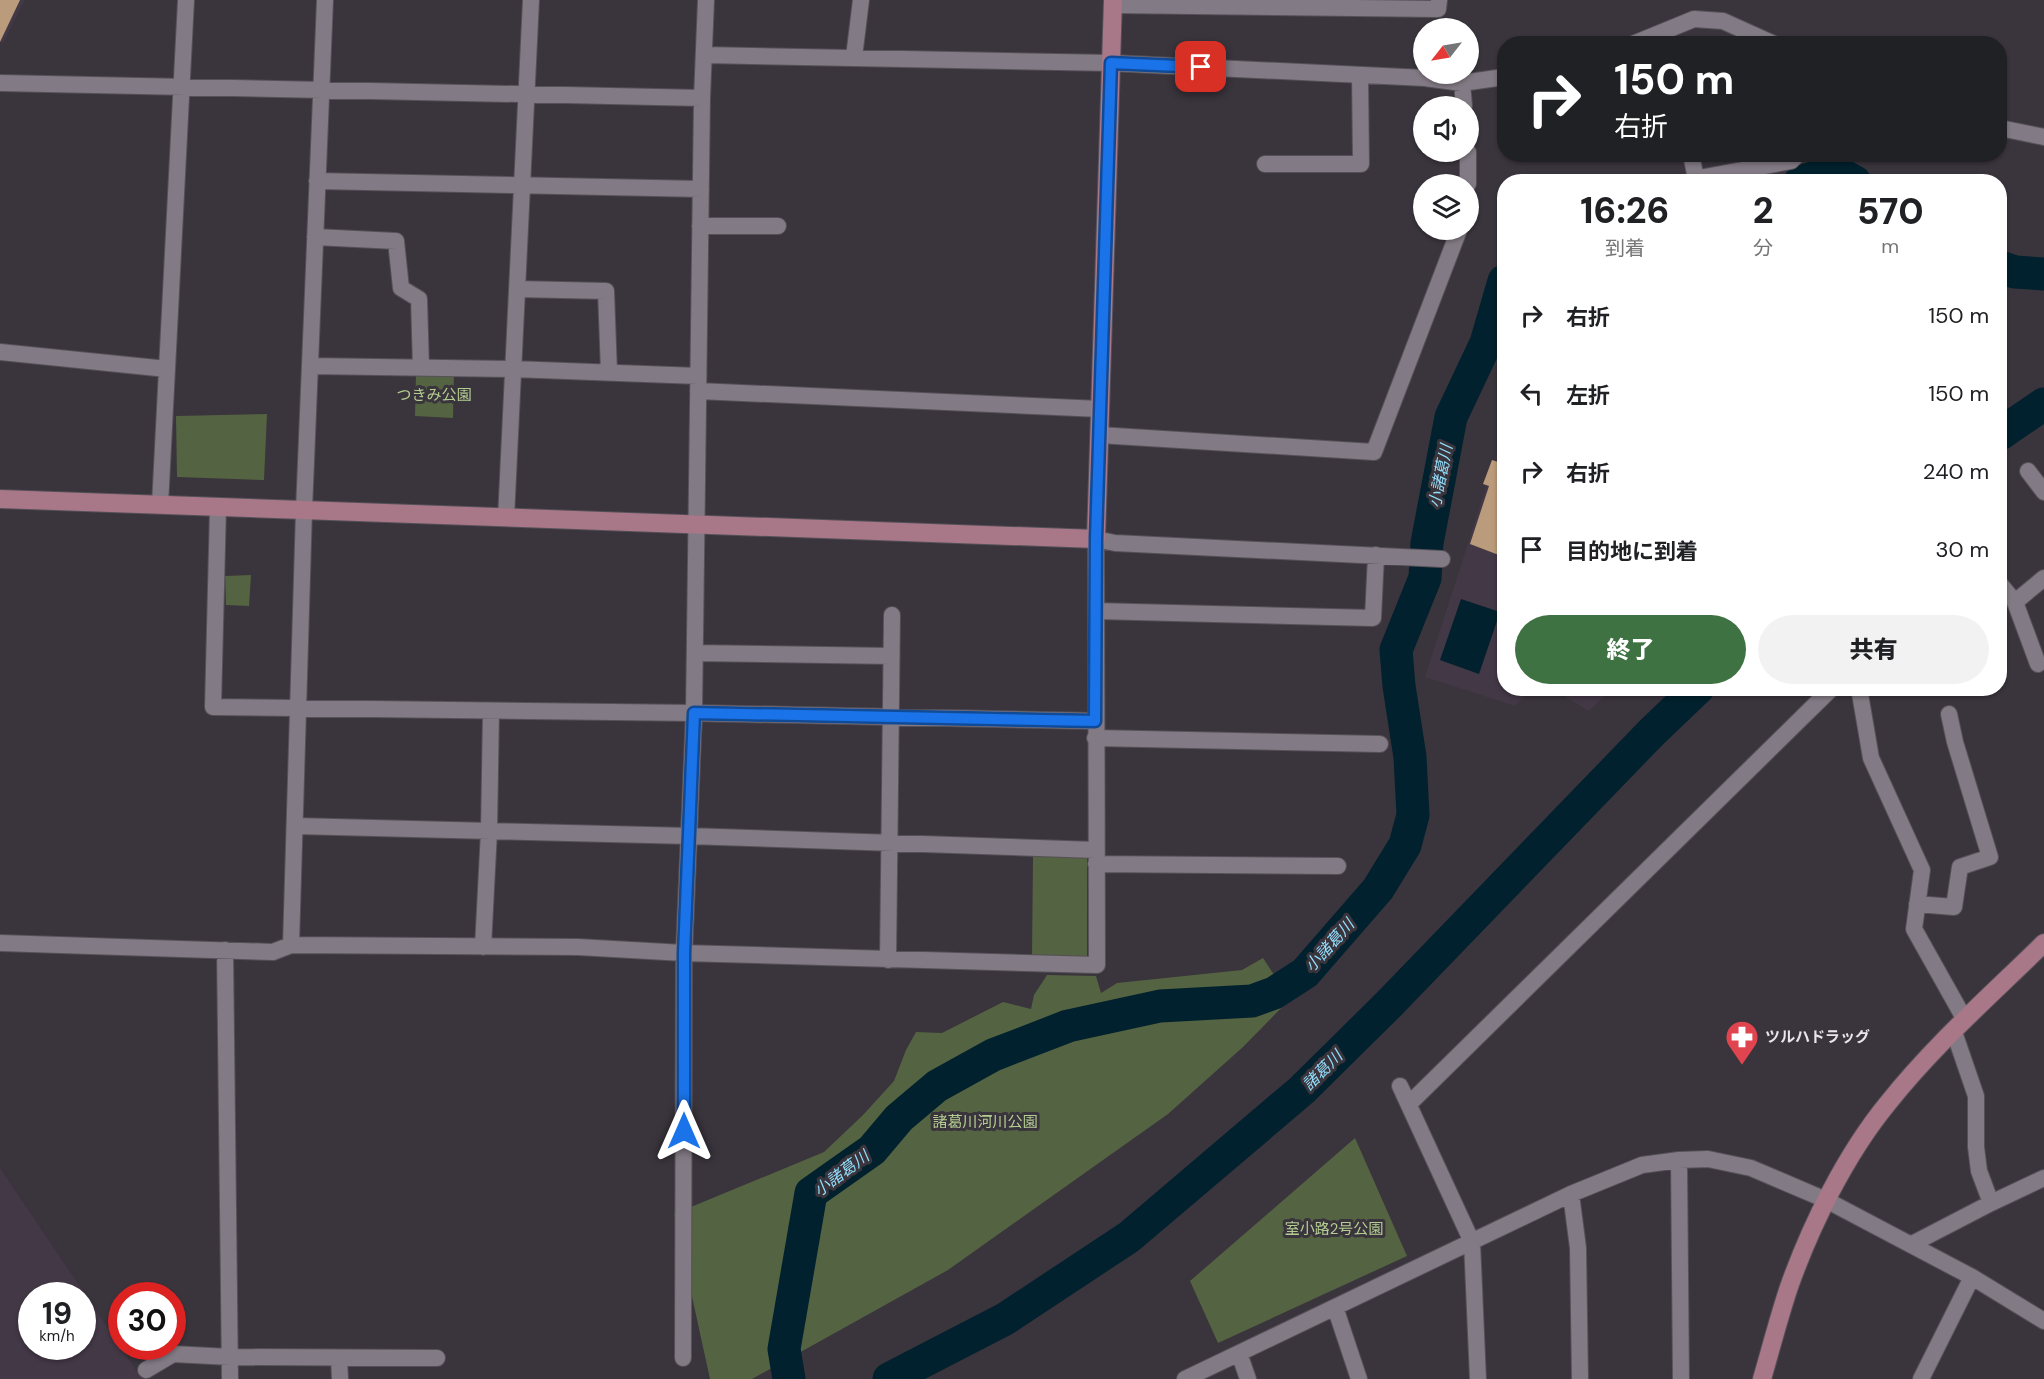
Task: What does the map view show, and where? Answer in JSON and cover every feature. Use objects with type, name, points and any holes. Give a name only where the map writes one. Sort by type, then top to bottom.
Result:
[{"type":"street","points":[[160,505],[186,0]]},
{"type":"street","points":[[291,945],[304,510],[325,0]]},
{"type":"street","points":[[506,518],[531,0]]},
{"type":"street","points":[[683,1359],[684,953],[694,713],[702,98],[706,0]]},
{"type":"street","points":[[854,57],[861,0]]},
{"type":"street","points":[[0,943],[273,952],[291,945],[578,947],[684,953],[1097,965],[1096,539],[1112,2],[1438,9],[1439,0]]},
{"type":"street","points":[[1670,36],[1694,19],[1723,21],[1756,36]]},
{"type":"street","points":[[704,55],[1111,63],[1413,77]]},
{"type":"street","points":[[1265,165],[1361,164],[1360,75]]},
{"type":"street","points":[[1479,81],[1497,78]]},
{"type":"street","points":[[0,83],[702,98]]},
{"type":"street","points":[[2007,129],[2044,137]]},
{"type":"street","points":[[1721,174],[1786,162]]},
{"type":"street","points":[[317,181],[701,189]]},
{"type":"street","points":[[700,225],[778,226]]},
{"type":"street","points":[[315,237],[396,241],[401,288],[419,299],[422,368]]},
{"type":"street","points":[[1099,435],[1374,452],[1455,240]]},
{"type":"street","points":[[517,289],[606,291],[609,372]]},
{"type":"street","points":[[0,352],[167,369]]},
{"type":"street","points":[[310,366],[609,372],[698,383],[1100,410]]},
{"type":"street","points":[[2028,471],[2044,492]]},
{"type":"street","points":[[0,499],[1096,539],[1115,543],[1442,559]]},
{"type":"street","points":[[218,507],[213,707],[890,717],[1380,744]]},
{"type":"street","points":[[1096,611],[1373,618],[1376,555]]},
{"type":"street","points":[[2015,602],[2044,579]]},
{"type":"street","points":[[2007,592],[2015,602],[2038,664]]},
{"type":"street","points":[[888,960],[892,615]]},
{"type":"street","points":[[695,653],[891,656]]},
{"type":"street","points":[[1409,1104],[1824,696]]},
{"type":"street","points":[[1860,696],[1871,758],[1922,870],[1914,929],[1959,1026],[1976,1096],[1978,1163],[1990,1203]]},
{"type":"street","points":[[483,947],[489,831],[491,711]]},
{"type":"street","points":[[1917,904],[1954,907],[1960,867],[1990,857],[1954,742],[1949,714]]},
{"type":"street","points":[[296,826],[888,843],[1096,857],[1338,866]]},
{"type":"street","points":[[1762,1379],[1789,1288],[1805,1244],[1826,1200],[1861,1140],[1887,1103],[1924,1062],[2044,943]]},
{"type":"street","points":[[225,950],[230,1379]]},
{"type":"street","points":[[1400,1086],[1472,1242],[1478,1379]]},
{"type":"street","points":[[1185,1379],[1571,1194],[1642,1165],[1679,1160],[1708,1159],[1751,1168],[1826,1200],[1972,1277],[2044,1322]]},
{"type":"street","points":[[1679,1160],[1681,1379]]},
{"type":"street","points":[[1912,1244],[2044,1178]]},
{"type":"street","points":[[1571,1194],[1578,1248],[1580,1379]]},
{"type":"street","points":[[1921,1379],[1972,1277]]},
{"type":"street","points":[[1335,1307],[1359,1379]]},
{"type":"street","points":[[1239,1353],[1248,1379]]},
{"type":"street","points":[[146,1370],[173,1354],[230,1357],[437,1358]]},
{"type":"street","points":[[339,1358],[340,1379]]},
{"type":"shaded area","points":[[0,0],[25,0],[3,43],[0,42]]},
{"type":"shaded area","points":[[1497,453],[1497,696],[1525,696],[1515,706],[1425,677]]},
{"type":"shaded area","points":[[1564,696],[1605,696],[1589,711]]},
{"type":"shaded area","points":[[0,1168],[77,1282],[18,1282],[18,1360],[96,1360],[96,1311],[108,1328],[108,1360],[129,1360],[142,1379],[0,1379]]},
{"type":"green space","name":"つきみ公園","points":[[416,374],[454,374],[453,418],[415,416]]},
{"type":"green space","points":[[267,414],[264,480],[177,477],[176,416]]},
{"type":"green space","points":[[251,575],[249,606],[226,605],[225,576]]},
{"type":"green space","points":[[1033,856],[1087,857],[1087,958],[1032,956]]},
{"type":"green space","name":"諸葛川河川公園","points":[[1263,958],[1290,999],[1243,1047],[1168,1114],[948,1270],[752,1379],[710,1379],[674,1214],[824,1152],[894,1081],[916,1032],[942,1033],[1003,1002],[1031,1009],[1034,995],[1047,975],[1096,976],[1101,993],[1117,983],[1242,970]]},
{"type":"green space","name":"室小路2号公園","points":[[1355,1138],[1407,1256],[1218,1343],[1190,1281]]},
{"type":"water","points":[[1461,599],[1497,611],[1497,621],[1479,674],[1440,660]]},
{"type":"building","points":[[0,0],[20,0],[0,42]]},
{"type":"building","points":[[1492,460],[1497,462],[1497,554],[1470,544],[1489,486],[1483,484]]},
{"type":"waterway","name":"小諸葛川","points":[[1825,174],[1835,171],[1840,174]]},
{"type":"waterway","name":"小諸葛川","points":[[2007,269],[2044,274]]},
{"type":"waterway","name":"小諸葛川","points":[[789,1379],[784,1349],[811,1193],[872,1150],[899,1118],[937,1086],[993,1055],[1068,1026],[1160,1006],[1252,1001],[1274,993],[1305,973],[1378,889],[1405,845],[1413,815],[1410,757],[1396,650],[1425,578],[1427,543],[1451,417],[1486,343],[1497,305]]},
{"type":"waterway","name":"諸葛川","points":[[2007,429],[2044,404]]},
{"type":"waterway","name":"諸葛川","points":[[889,1379],[1005,1319],[1129,1237],[1302,1090],[1690,696]]},
{"type":"place","name":"ツルハドラッグ","points":[[1742,1066]]},
{"type":"route","points":[[684,1131],[684,953],[694,713],[1095,721],[1096,539],[1111,63],[1201,67]]}]
